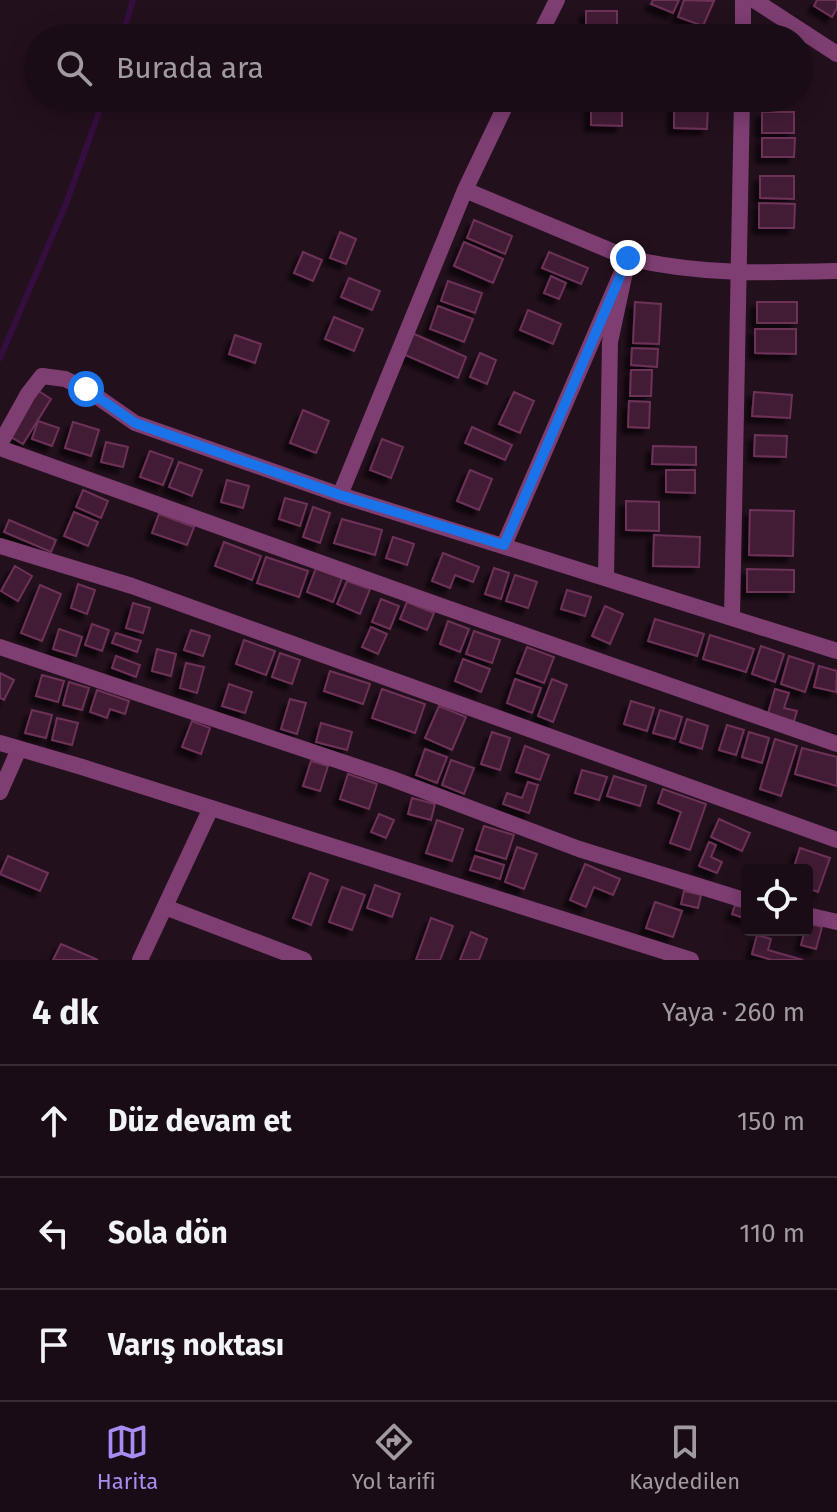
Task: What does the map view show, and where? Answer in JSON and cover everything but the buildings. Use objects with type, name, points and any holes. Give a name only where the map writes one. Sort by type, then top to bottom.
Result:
[{"type":"street","points":[[545,24],[557,0]]},
{"type":"street","points":[[743,0],[743,24]]},
{"type":"street","points":[[754,0],[791,24]]},
{"type":"street","points":[[813,38],[837,54]]},
{"type":"street","points":[[340,495],[465,190],[502,112]]},
{"type":"street","points":[[732,618],[742,112]]},
{"type":"street","points":[[465,190],[628,258],[655,265],[740,274],[837,271]]},
{"type":"street","points":[[504,545],[628,258]]},
{"type":"street","points":[[606,578],[610,342],[628,258]]},
{"type":"street","points":[[837,651],[340,495],[135,423],[86,389],[65,379],[42,376],[28,394],[0,446],[444,607],[837,744]]},
{"type":"street","points":[[0,546],[147,591],[837,840]]},
{"type":"street","points":[[0,647],[390,778],[579,849],[741,899]]},
{"type":"street","points":[[0,743],[691,960]]},
{"type":"street","points":[[0,792],[19,749]]},
{"type":"street","points":[[140,960],[211,808]]},
{"type":"street","points":[[165,907],[304,960]]},
{"type":"street","points":[[813,916],[837,922]]},
{"type":"waterway","points":[[126,24],[133,0]]},
{"type":"waterway","points":[[0,358],[66,204],[99,112]]},
{"type":"route","points":[[86,389],[135,423],[340,495],[504,545],[628,258]]}]
